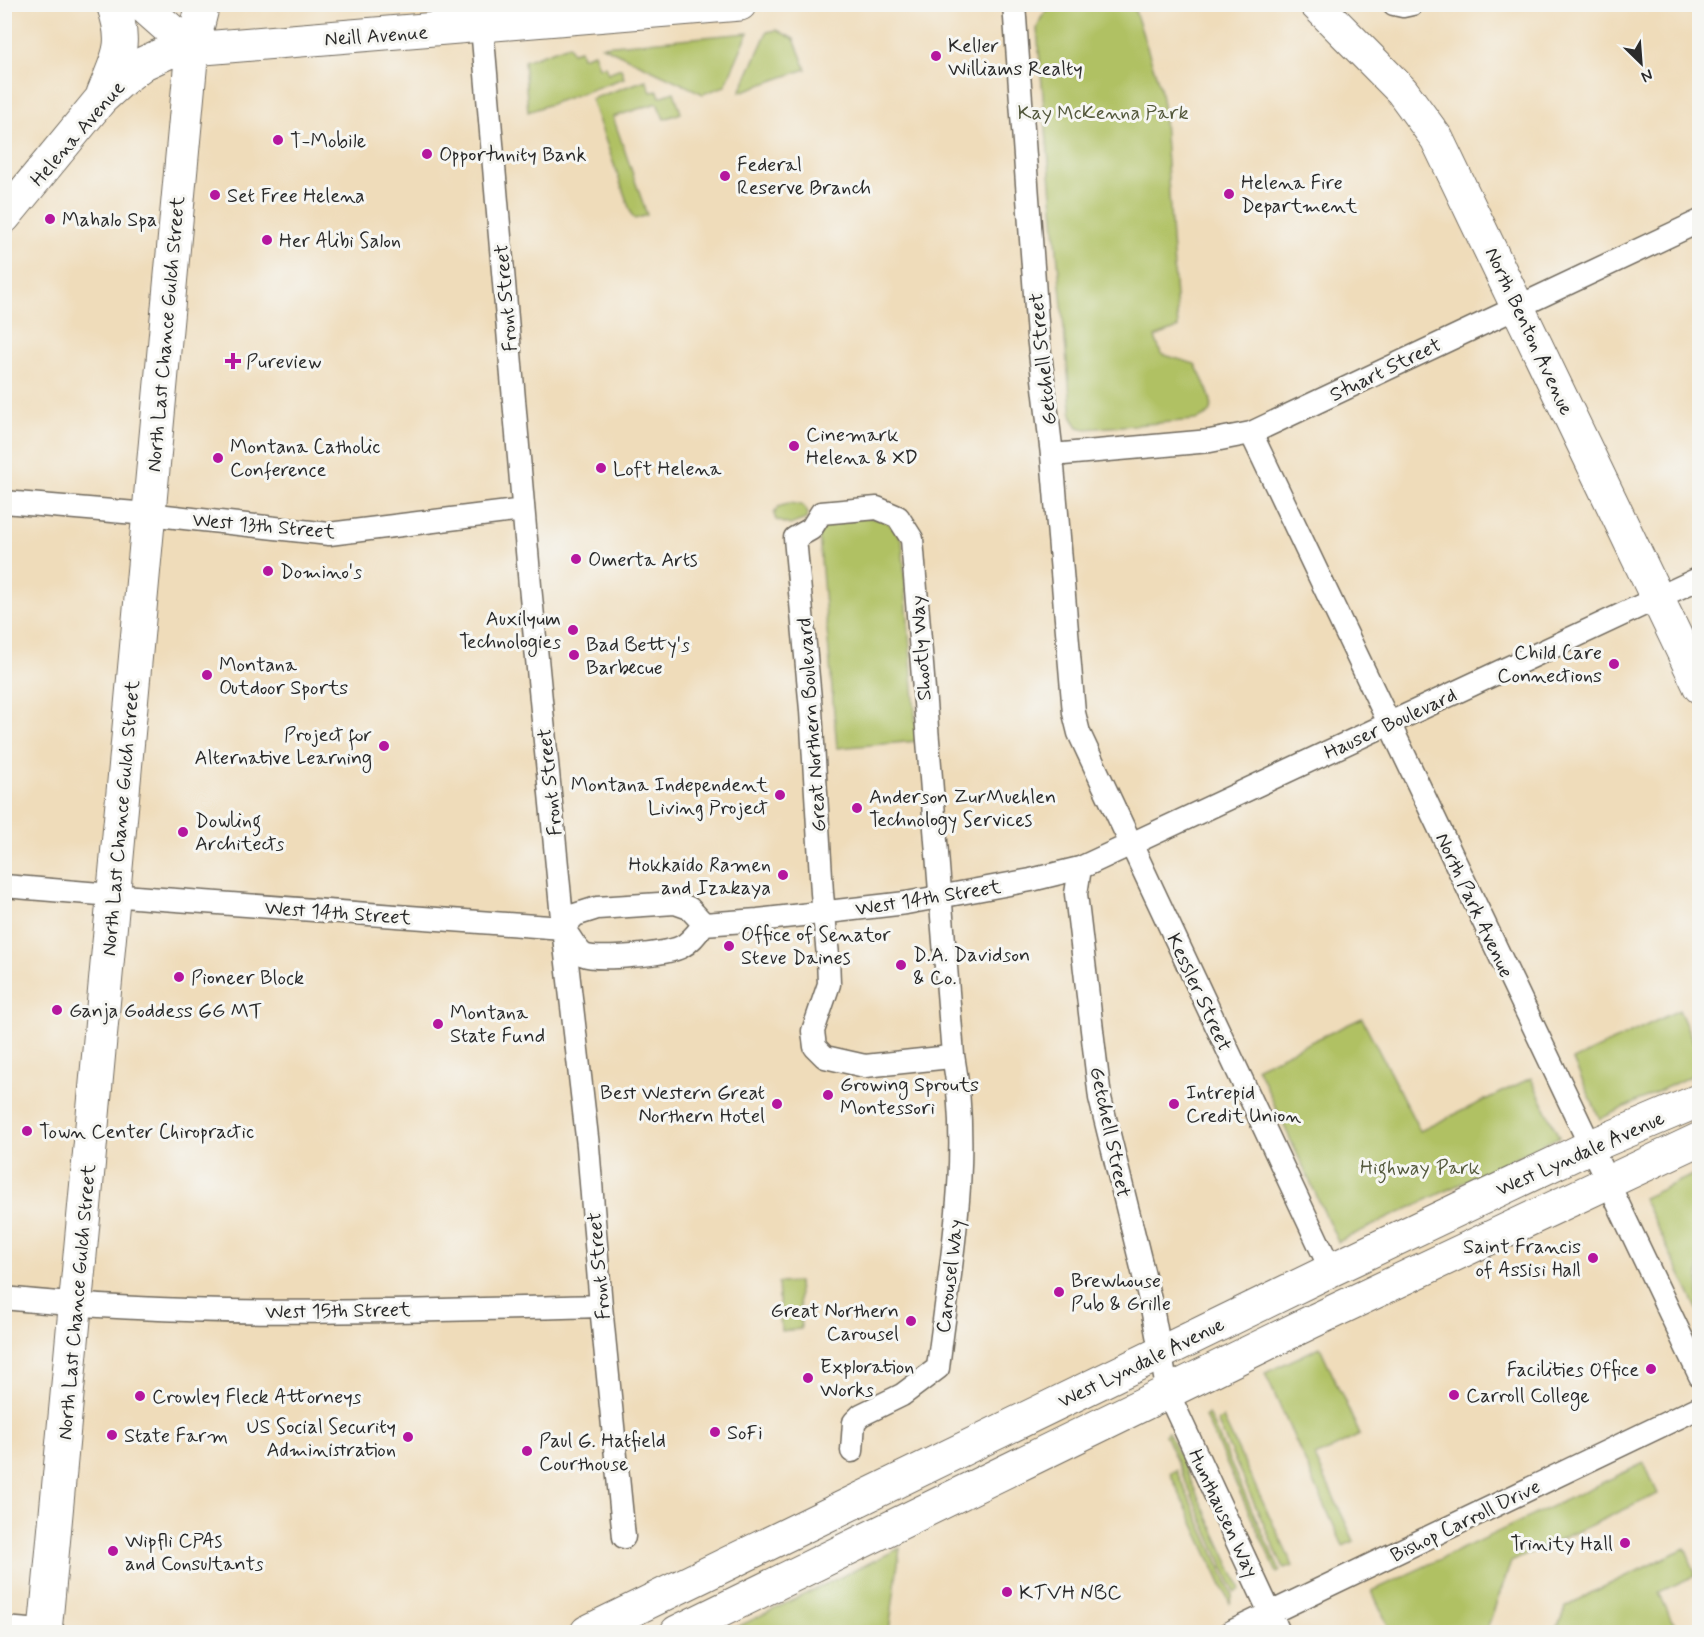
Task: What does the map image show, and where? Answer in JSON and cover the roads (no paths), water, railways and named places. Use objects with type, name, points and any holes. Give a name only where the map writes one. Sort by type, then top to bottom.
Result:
[{"type":"main road","points":[[101,99],[119,55],[122,41],[113,4]]},
{"type":"main road","points":[[141,4],[192,49]]},
{"type":"main road","name":"North Last Chance Gulch Street","points":[[48,1632],[75,1305],[192,49],[203,4]]},
{"type":"main road","name":"Neill Avenue","points":[[192,49],[482,27],[740,4]]},
{"type":"main road","name":"North Benton Avenue","points":[[1316,4],[1402,91],[1431,130],[1453,170],[1700,687]]},
{"type":"main road","name":"Helena Avenue","points":[[4,217],[101,99],[122,80],[144,63],[168,52],[192,49]]},
{"type":"main road","name":"West Lyndale Avenue","points":[[587,1632],[1331,1270],[1589,1147],[1700,1100]]},
{"type":"main road","name":"West Lyndale Avenue","points":[[677,1632],[1311,1322],[1700,1139]]},
{"type":"street","name":"Getchell Street","points":[[1014,4],[1038,336],[1053,455],[1074,712]]},
{"type":"street","points":[[1394,5],[1412,4]]},
{"type":"street","name":"Front Street","points":[[482,27],[523,510],[563,928],[588,1146],[624,1537]]},
{"type":"street","name":"Stuart Street","points":[[1053,455],[1210,441],[1251,433],[1700,221]]},
{"type":"street","name":"North Park Avenue","points":[[1251,433],[1700,1376]]},
{"type":"street","name":"West 13th Street","points":[[4,502],[148,514],[329,534],[523,510]]},
{"type":"street","name":"Shootly Way","points":[[795,538],[811,529],[821,513],[877,508],[898,517],[912,539],[939,898]]},
{"type":"street","name":"Great Northern Boulevard","points":[[795,538],[811,710],[823,912],[828,956],[829,984],[813,1031],[815,1047],[825,1057],[865,1066],[953,1055]]},
{"type":"street","name":"Hauser Boulevard","points":[[1080,868],[1700,578]]},
{"type":"street","name":"Kessler Street","points":[[1074,712],[1086,749],[1331,1270]]},
{"type":"street","name":"Getchell Street","points":[[1080,868],[1076,894],[1100,1098],[1161,1352],[1168,1393]]},
{"type":"street","name":"West 14th Street","points":[[704,924],[758,921],[939,898],[1080,868]]},
{"type":"street","name":"West 14th Street","points":[[4,886],[113,896],[563,928]]},
{"type":"street","points":[[939,898],[953,1055]]},
{"type":"street","points":[[675,903],[689,908],[704,924],[694,938],[680,948],[645,954],[595,958],[581,952],[563,928],[575,915],[597,908],[675,903]]},
{"type":"street","name":"Carousel Way","points":[[852,1451],[854,1422],[861,1415],[902,1395],[938,1368],[958,1207],[961,1129],[953,1055]]},
{"type":"street","name":"West 15th Street","points":[[4,1298],[75,1305],[219,1312],[601,1306]]},
{"type":"street","name":"Hunthausen Way","points":[[1168,1393],[1275,1623]]},
{"type":"street","name":"Bishop Carroll Drive","points":[[1231,1632],[1275,1623],[1700,1407]]},
{"type":"street","points":[[4,1628],[48,1632]]},
{"type":"place","name":"Keller Williams Realty","points":[[936,56]]},
{"type":"place","name":"T-Mobile","points":[[278,140]]},
{"type":"place","name":"Opportunity Bank","points":[[427,154]]},
{"type":"place","name":"Federal Reserve Branch","points":[[725,176]]},
{"type":"place","name":"Helena Fire Department","points":[[1229,194]]},
{"type":"place","name":"Set Free Helena","points":[[215,195]]},
{"type":"place","name":"Mahalo Spa","points":[[50,219]]},
{"type":"place","name":"Her Alibi Salon","points":[[267,240]]},
{"type":"place","name":"Pureview","points":[[233,361]]},
{"type":"place","name":"Cinemark Helena & XD","points":[[794,446]]},
{"type":"place","name":"Montana Catholic Conference","points":[[218,458]]},
{"type":"place","name":"Loft Helena","points":[[601,468]]},
{"type":"place","name":"Omerta Arts","points":[[576,559]]},
{"type":"place","name":"Domino's","points":[[268,571]]},
{"type":"place","name":"Auxilyum Technologies","points":[[573,630]]},
{"type":"place","name":"Bad Betty's Barbecue","points":[[574,655]]},
{"type":"place","name":"Child Care Connections","points":[[1614,664]]},
{"type":"place","name":"Montana Outdoor Sports","points":[[207,675]]},
{"type":"place","name":"Project for Alternative Learning","points":[[384,746]]},
{"type":"place","name":"Montana Independent Living Project","points":[[780,795]]},
{"type":"place","name":"Anderson ZurMuehlen Technology Services","points":[[857,808]]},
{"type":"place","name":"Dowling Architects","points":[[183,832]]},
{"type":"place","name":"Hokkaido Ramen and Izakaya","points":[[783,875]]},
{"type":"place","name":"Office of Senator Steve Daines","points":[[729,946]]},
{"type":"place","name":"D.A. Davidson & Co.","points":[[901,965]]},
{"type":"place","name":"Pioneer Block","points":[[179,977]]},
{"type":"place","name":"Ganja Goddess GG MT","points":[[57,1010]]},
{"type":"place","name":"Montana State Fund","points":[[438,1024]]},
{"type":"place","name":"Growing Sprouts Montessori","points":[[828,1095]]},
{"type":"place","name":"Best Western Great Northern Hotel","points":[[777,1104]]},
{"type":"place","name":"Intrepid Credit Union","points":[[1174,1104]]},
{"type":"place","name":"Town Center Chiropractic","points":[[27,1131]]},
{"type":"place","name":"Saint Francis of Assisi Hall","points":[[1593,1258]]},
{"type":"place","name":"Brewhouse Pub & Grille","points":[[1059,1292]]},
{"type":"place","name":"Great Northern Carousel","points":[[911,1321]]},
{"type":"place","name":"Facilities Office","points":[[1651,1369]]},
{"type":"place","name":"Exploration Works","points":[[808,1378]]},
{"type":"place","name":"Carroll College","points":[[1454,1395]]},
{"type":"place","name":"Crowley Fleck Attorneys","points":[[140,1396]]},
{"type":"place","name":"SoFi","points":[[715,1432]]},
{"type":"place","name":"State Farm","points":[[112,1435]]},
{"type":"place","name":"US Social Security Administration","points":[[408,1437]]},
{"type":"place","name":"Paul G. Hatfield Courthouse","points":[[527,1451]]},
{"type":"place","name":"Trinity Hall","points":[[1625,1543]]},
{"type":"place","name":"Wipfli CPAs and Consultants","points":[[113,1551]]},
{"type":"place","name":"KTVH NBC","points":[[1007,1592]]},
{"type":"park label","name":"Kay McKenna Park","points":[[1103,112]]},
{"type":"park label","name":"Highway Park","points":[[1420,1167]]}]
